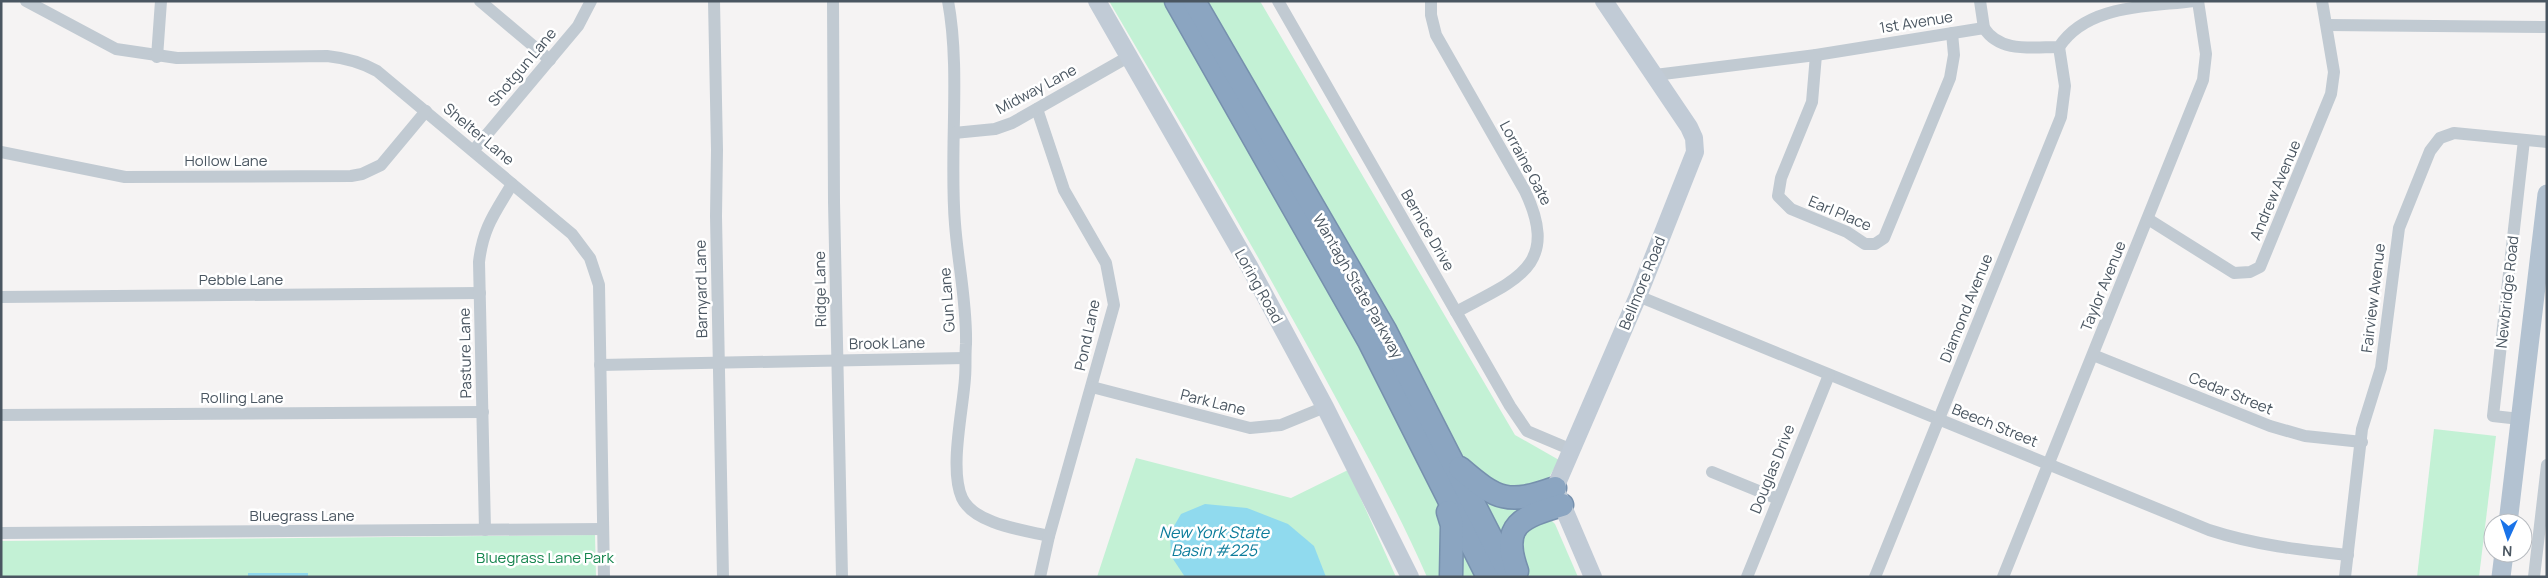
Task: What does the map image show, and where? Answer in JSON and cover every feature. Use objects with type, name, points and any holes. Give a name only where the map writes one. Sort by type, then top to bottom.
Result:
[{"type":"highway","name":"Wantagh State Parkway","points":[[1176,1],[1369,341],[1511,577]]},
{"type":"highway","name":"Wantagh State Parkway","points":[[1194,1],[1385,330],[1444,466],[1488,577]]},
{"type":"highway","points":[[1444,466],[1484,489],[1505,498],[1559,496]]},
{"type":"highway","points":[[1444,466],[1452,525],[1451,577]]},
{"type":"highway","points":[[1519,577],[1511,556],[1510,545],[1515,528],[1530,514],[1559,496]]},
{"type":"main road","name":"Newbridge Road","points":[[2509,513],[2547,194]]},
{"type":"main road","points":[[2501,577],[2503,563]]},
{"type":"street","name":"Shelter Lane","points":[[26,1],[116,50],[157,57],[327,56],[348,58],[378,71],[572,234],[590,258],[599,285],[604,577]]},
{"type":"street","points":[[157,57],[160,1]]},
{"type":"street","points":[[480,1],[550,60]]},
{"type":"street","name":"Shotgun Lane","points":[[473,150],[578,26],[591,1]]},
{"type":"street","name":"Barnyard Lane","points":[[714,1],[723,577]]},
{"type":"street","name":"Ridge Lane","points":[[833,1],[837,360],[842,577]]},
{"type":"street","name":"Gun Lane","points":[[948,1],[952,34],[955,224],[964,287],[965,376],[958,444],[958,484],[962,498],[969,509],[980,517],[1049,536]]},
{"type":"street","name":"Loring Road","points":[[1097,1],[1249,266],[1325,407],[1410,577]]},
{"type":"street","name":"Bernice Drive","points":[[1278,1],[1510,406],[1527,431],[1572,450]]},
{"type":"street","name":"Lorraine Gate","points":[[1431,1],[1430,15],[1436,36],[1525,191],[1536,214],[1539,229],[1538,244],[1530,264],[1518,276],[1456,312]]},
{"type":"street","name":"Bellmore Road","points":[[1559,496],[1572,450],[1638,296],[1695,152],[1694,138],[1688,126],[1604,1]]},
{"type":"street","points":[[1980,1],[1984,28],[1991,38],[2006,45],[2059,47],[2066,37],[2085,22],[2105,13],[2194,1]]},
{"type":"street","name":"Taylor Avenue","points":[[2006,576],[2048,464],[2203,80],[2206,54],[2198,1]]},
{"type":"street","name":"Andrew Avenue","points":[[2148,219],[2234,273],[2250,272],[2260,267],[2331,94],[2334,72],[2322,1]]},
{"type":"street","points":[[2327,25],[2547,27]]},
{"type":"street","name":"1st Avenue","points":[[1655,75],[1816,54],[1984,28]]},
{"type":"street","name":"Earl Place","points":[[1816,54],[1812,102],[1780,178],[1778,196],[1791,209],[1847,232],[1865,244],[1875,244],[1884,238],[1950,78],[1954,55],[1952,33]]},
{"type":"street","name":"Diamond Avenue","points":[[1875,577],[2061,117],[2065,86],[2059,47]]},
{"type":"street","name":"Midway Lane","points":[[954,133],[995,129],[1012,123],[1128,56]]},
{"type":"street","name":"Pond Lane","points":[[1037,109],[1064,190],[1106,263],[1111,281],[1114,305],[1049,536],[1040,577]]},
{"type":"street","name":"Hollow Lane","points":[[1,152],[125,177],[351,176],[362,174],[380,165],[426,111]]},
{"type":"street","name":"Fairview Avenue","points":[[2346,577],[2362,429],[2381,368],[2399,228],[2430,151],[2440,138],[2454,132],[2547,142]]},
{"type":"street","name":"Newbridge Road","points":[[2520,419],[2493,416],[2524,140]]},
{"type":"street","name":"Pasture Lane","points":[[485,530],[480,293],[482,239],[486,228],[512,184]]},
{"type":"street","name":"Pebble Lane","points":[[1,296],[480,293]]},
{"type":"street","name":"Beech Street","points":[[1638,296],[2209,530],[2243,541],[2348,555]]},
{"type":"street","name":"Cedar Street","points":[[2093,355],[2270,426],[2305,436],[2362,442]]},
{"type":"street","name":"Brook Lane","points":[[600,365],[965,358]]},
{"type":"street","name":"Douglas Drive","points":[[1746,577],[1829,375]]},
{"type":"street","name":"Park Lane","points":[[1092,387],[1250,428],[1281,425],[1325,407]]},
{"type":"street","name":"Rolling Lane","points":[[1,415],[483,412]]},
{"type":"street","points":[[2534,577],[2547,465]]},
{"type":"street","points":[[1712,472],[1778,499]]},
{"type":"street","points":[[1559,496],[1593,577]]},
{"type":"street","name":"Bluegrass Lane","points":[[1,533],[603,529]]},
{"type":"green space","points":[[1109,1],[1166,1],[1343,315],[1438,499],[1446,539],[1445,577],[1427,577],[1375,470],[1293,319]]},
{"type":"green space","points":[[1207,1],[1260,1],[1515,435],[1559,460],[1548,479],[1515,494],[1469,470],[1342,237]]},
{"type":"green space","points":[[2434,429],[2496,436],[2487,513],[2483,513],[2483,544],[2479,577],[2417,577]]},
{"type":"green space","points":[[1136,458],[1291,498],[1348,470],[1396,577],[1097,577]]},
{"type":"green space","points":[[1476,490],[1529,505],[1504,540]]},
{"type":"green space","points":[[1550,519],[1555,524],[1578,577],[1522,577],[1519,535],[1532,523]]},
{"type":"green space","name":"Bluegrass Lane Park","points":[[595,535],[596,577],[1,577],[1,541]]},
{"type":"green space","points":[[1460,548],[1483,577],[1459,577]]},
{"type":"water","name":"New York State Basin #225","points":[[1205,504],[1247,508],[1288,524],[1314,546],[1326,577],[1185,577],[1171,556],[1170,533],[1181,514]]},
{"type":"water","points":[[248,573],[308,573],[308,577],[248,577]]}]
